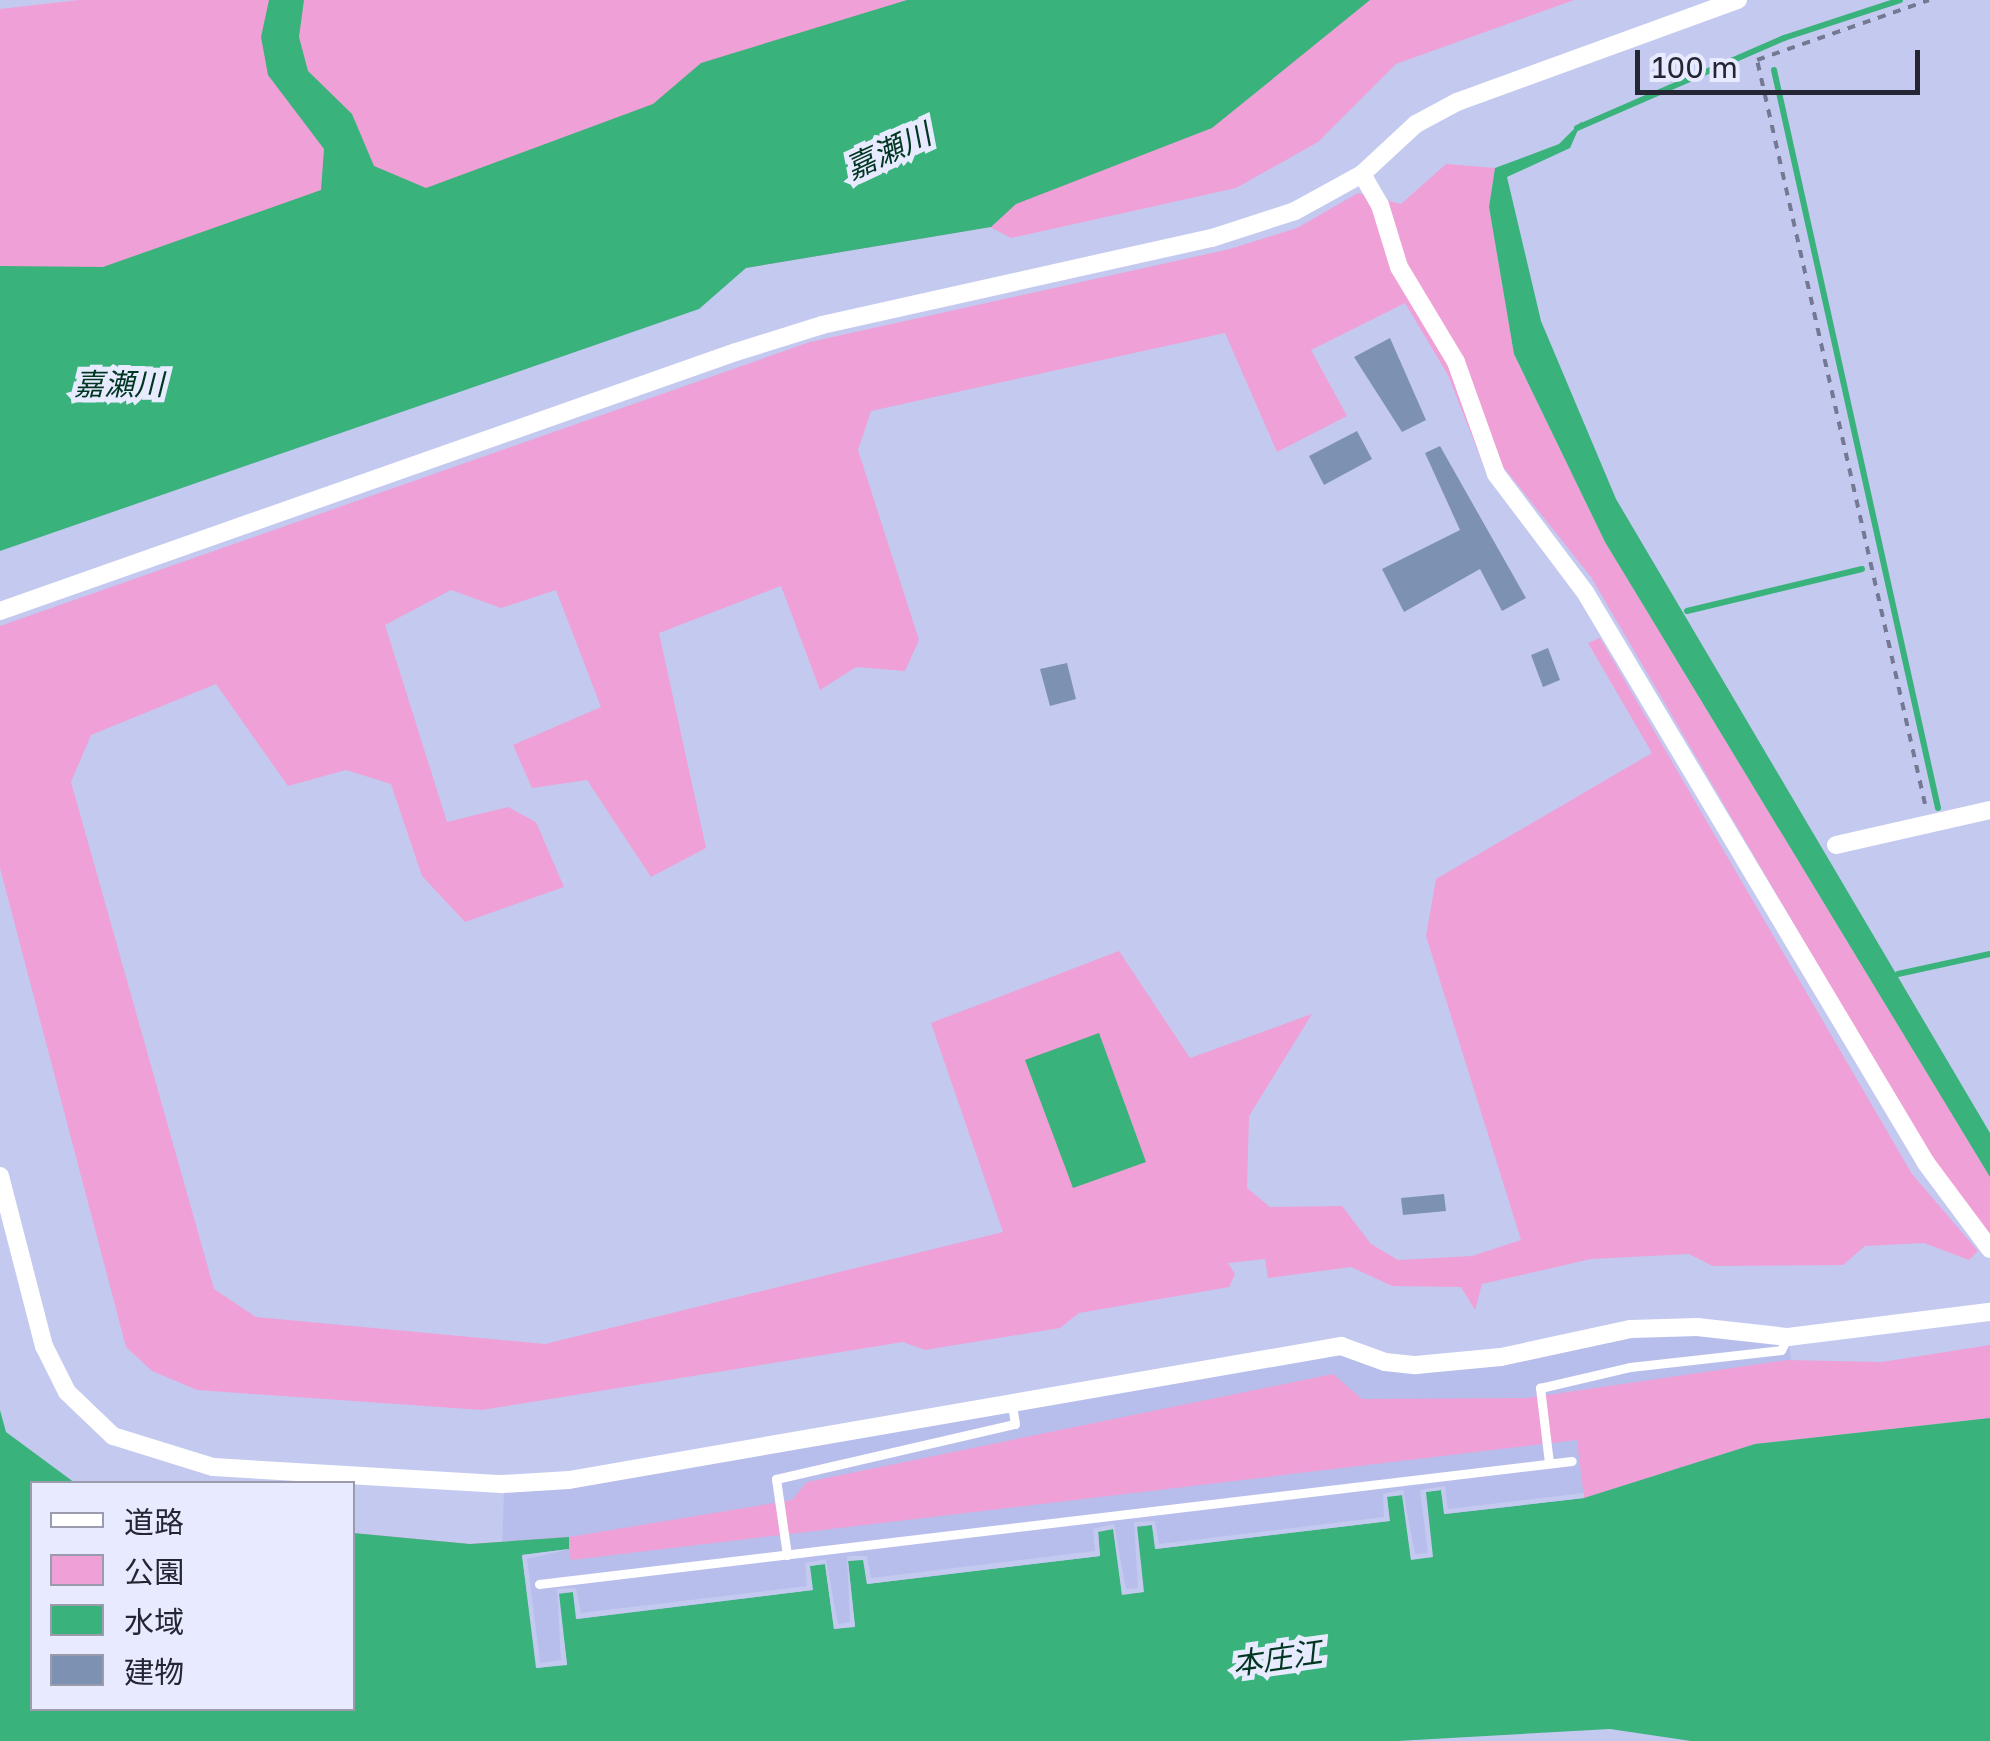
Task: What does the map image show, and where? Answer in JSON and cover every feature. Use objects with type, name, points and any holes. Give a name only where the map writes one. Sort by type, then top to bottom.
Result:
[{"type":"street","points":[[0,611],[822,325],[1212,238],[1295,211],[1362,174],[1416,124],[1457,102],[1738,0]]},
{"type":"street","points":[[1362,174],[1380,205],[1399,267],[1456,362],[1496,474],[1585,592],[1926,1163],[1990,1249]]},
{"type":"street","points":[[1836,844],[1990,810]]},
{"type":"street","points":[[0,1176],[44,1346],[66,1392],[113,1436],[212,1467],[502,1484],[568,1480],[1340,1346],[1385,1362],[1416,1365],[1501,1357],[1631,1329],[1697,1327],[1788,1337],[1990,1312]]},
{"type":"lane","points":[[1549,1463],[1540,1388],[1630,1366],[1780,1350],[1788,1337]]},
{"type":"lane","points":[[787,1555],[776,1479],[1015,1424],[1012,1412]]},
{"type":"lane","points":[[540,1584],[1572,1460]]},
{"type":"path","points":[[1929,0],[1757,60],[1930,824]]},
{"type":"shaded area","points":[[1699,1336],[1789,1345],[1827,1603],[495,1741],[504,1493],[570,1488],[1342,1354],[1386,1371],[1633,1337]]},
{"type":"green space","points":[[79,0],[1061,0],[0,365],[0,9]]},
{"type":"green space","points":[[1310,0],[1574,0],[1396,64],[1318,142],[1236,188],[1011,238],[990,227],[746,268]]},
{"type":"green space","points":[[1446,164],[1495,168],[1489,207],[1514,354],[1605,542],[1990,1177],[1990,1237],[1929,1155],[1591,577],[1505,469],[1484,467],[1448,375],[1405,303],[1311,350],[1347,416],[1277,452],[1225,333],[871,411],[858,450],[919,640],[905,671],[856,667],[820,690],[781,586],[659,633],[706,848],[651,877],[587,780],[532,788],[513,745],[601,707],[556,590],[501,608],[451,590],[385,625],[447,822],[508,807],[536,822],[564,887],[465,922],[422,876],[391,784],[346,770],[288,786],[216,684],[91,735],[71,782],[214,1289],[256,1317],[545,1344],[1003,1232],[931,1023],[1119,951],[1190,1058],[1312,1014],[1249,1116],[1247,1188],[1270,1207],[1342,1206],[1371,1244],[1398,1260],[1472,1256],[1521,1240],[1426,936],[1436,879],[1652,753],[1588,643],[1600,638],[1912,1174],[1978,1251],[1969,1260],[1924,1243],[1865,1246],[1843,1265],[1713,1266],[1689,1254],[1591,1259],[1482,1284],[1475,1310],[1461,1287],[1392,1286],[1351,1267],[1268,1278],[1265,1259],[1228,1263],[1235,1274],[1229,1287],[1079,1313],[1060,1328],[925,1350],[903,1342],[482,1410],[197,1390],[152,1371],[126,1347],[0,868],[0,626],[810,342],[1230,249],[1297,228],[1358,193],[1401,204]]},
{"type":"green space","points":[[1990,1345],[1990,1418],[1755,1444],[1584,1498],[1577,1440],[571,1560],[569,1549],[523,1554],[355,1533],[470,1544],[569,1537],[792,1500],[807,1482],[1333,1374],[1362,1399],[1527,1398],[1787,1360],[1882,1362]]},
{"type":"water","name":"嘉瀬川","points":[[269,0],[304,0],[299,37],[308,71],[352,114],[374,166],[426,188],[653,104],[701,63],[907,0],[1370,0],[1212,128],[1016,204],[991,227],[746,268],[699,309],[0,551],[0,266],[103,267],[321,190],[324,149],[268,75],[261,37]]},
{"type":"water","points":[[1582,121],[1570,148],[1507,177],[1541,321],[1616,499],[1990,1133],[1990,1177],[1605,542],[1514,354],[1489,207],[1495,168],[1559,144]]},
{"type":"water","points":[[1099,1033],[1146,1162],[1073,1188],[1025,1060]]},
{"type":"water","name":"本庄江","points":[[0,1410],[6,1432],[72,1481],[30,1481],[30,1711],[355,1711],[355,1533],[470,1544],[569,1537],[569,1549],[522,1555],[537,1668],[567,1664],[558,1594],[573,1592],[577,1619],[812,1590],[809,1566],[825,1564],[834,1629],[855,1626],[848,1561],[864,1559],[867,1584],[1100,1556],[1098,1531],[1114,1529],[1122,1594],[1143,1592],[1136,1527],[1152,1525],[1156,1549],[1389,1521],[1387,1496],[1403,1495],[1411,1559],[1432,1557],[1425,1492],[1441,1490],[1445,1514],[1584,1498],[1755,1444],[1990,1418],[1990,1741],[1691,1741],[1610,1729],[1397,1741],[0,1741]]},
{"type":"pier","points":[[1445,1486],[1448,1509],[1584,1493],[1584,1498],[1444,1514],[1441,1490],[1426,1492],[1433,1557],[1411,1560],[1402,1495],[1387,1497],[1390,1521],[1155,1549],[1152,1525],[1137,1526],[1144,1592],[1122,1595],[1113,1529],[1098,1532],[1100,1556],[867,1584],[863,1560],[848,1561],[855,1627],[834,1629],[825,1564],[810,1566],[813,1590],[576,1619],[573,1592],[559,1593],[567,1665],[536,1668],[522,1555],[569,1549],[527,1559],[540,1663],[561,1660],[557,1589],[576,1588],[581,1613],[807,1586],[805,1563],[826,1559],[838,1624],[850,1622],[847,1556],[867,1556],[871,1578],[1095,1551],[1093,1529],[1114,1524],[1126,1589],[1138,1588],[1134,1522],[1155,1521],[1159,1544],[1384,1517],[1383,1494],[1403,1490],[1415,1554],[1428,1553],[1420,1490]]},
{"type":"building","points":[[1390,338],[1426,420],[1402,432],[1354,357]]},
{"type":"building","points":[[1357,431],[1372,459],[1324,485],[1309,456]]},
{"type":"building","points":[[1440,446],[1526,598],[1502,611],[1480,569],[1404,612],[1382,569],[1460,530],[1425,453]]},
{"type":"building","points":[[1548,648],[1560,680],[1543,687],[1531,655]]},
{"type":"building","points":[[1067,663],[1076,699],[1050,706],[1040,669]]},
{"type":"building","points":[[1444,1194],[1446,1211],[1403,1215],[1401,1198]]},
{"type":"waterway","points":[[1577,128],[1784,38],[1900,0]]},
{"type":"waterway","points":[[1774,70],[1938,808]]},
{"type":"waterway","points":[[1687,611],[1862,569]]},
{"type":"waterway","points":[[1898,974],[1990,954]]}]
